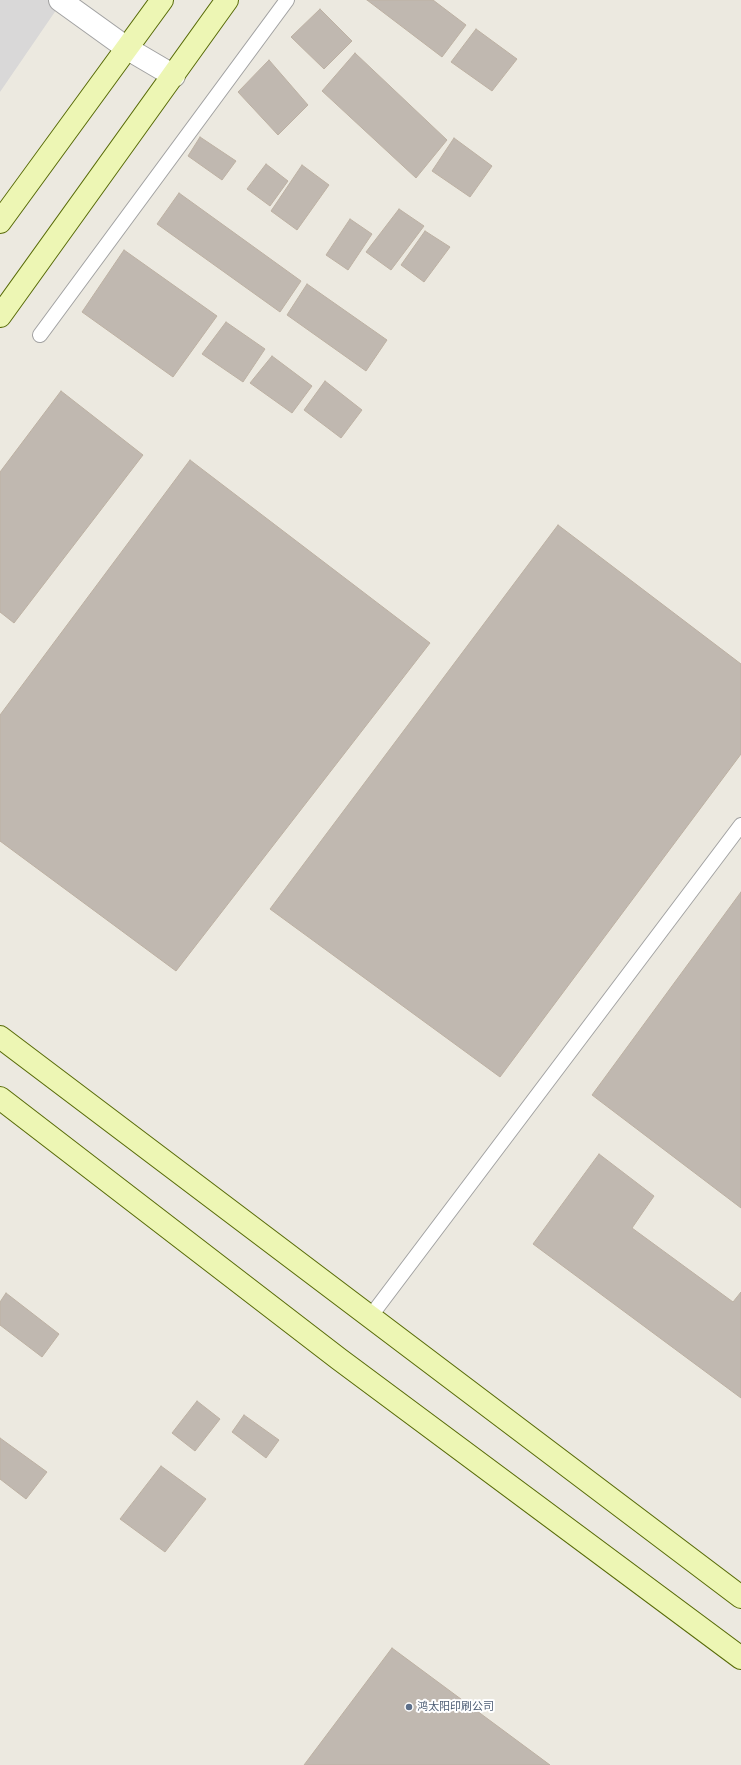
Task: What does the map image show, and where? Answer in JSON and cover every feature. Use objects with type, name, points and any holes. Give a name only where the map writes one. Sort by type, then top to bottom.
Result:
[{"type":"street","points":[[60,0],[128,49],[174,76]]},
{"type":"street","points":[[0,222],[128,49],[162,0]]},
{"type":"street","points":[[0,316],[174,76],[227,0]]},
{"type":"street","points":[[0,1037],[741,1597]]},
{"type":"street","points":[[0,1098],[339,1359],[741,1658]]},
{"type":"lane","points":[[40,335],[287,0]]},
{"type":"lane","points":[[370,1317],[741,825]]},
{"type":"shaded area","points":[[0,0],[63,0],[0,92]]},
{"type":"building","points":[[367,0],[433,0],[466,25],[442,57]]},
{"type":"building","points":[[320,9],[352,41],[324,69],[291,37]]},
{"type":"building","points":[[476,29],[517,59],[492,91],[451,62]]},
{"type":"building","points":[[355,53],[447,140],[416,178],[322,91]]},
{"type":"building","points":[[269,60],[308,105],[278,135],[238,92]]},
{"type":"building","points":[[200,137],[236,161],[222,180],[188,156]]},
{"type":"building","points":[[454,138],[492,166],[470,197],[432,171]]},
{"type":"building","points":[[266,164],[288,181],[270,206],[247,189]]},
{"type":"building","points":[[302,165],[329,185],[297,230],[271,211]]},
{"type":"building","points":[[179,193],[301,281],[280,312],[157,224]]},
{"type":"building","points":[[399,209],[424,226],[391,270],[366,252]]},
{"type":"building","points":[[350,219],[372,234],[348,270],[326,255]]},
{"type":"building","points":[[425,231],[450,247],[424,282],[401,265]]},
{"type":"building","points":[[124,250],[217,316],[173,377],[82,312]]},
{"type":"building","points":[[307,284],[387,340],[366,371],[287,315]]},
{"type":"building","points":[[226,322],[265,349],[243,382],[202,354]]},
{"type":"building","points":[[272,356],[312,386],[292,413],[250,383]]},
{"type":"building","points":[[325,381],[362,410],[341,438],[304,410]]},
{"type":"building","points":[[61,391],[143,455],[14,623],[0,612],[0,472]]},
{"type":"building","points":[[190,460],[430,643],[176,971],[0,841],[0,715]]},
{"type":"building","points":[[558,525],[741,664],[741,754],[500,1077],[270,909]]},
{"type":"building","points":[[741,892],[741,1208],[592,1095]]},
{"type":"building","points":[[599,1154],[654,1196],[632,1228],[733,1302],[741,1292],[741,1398],[533,1244]]},
{"type":"building","points":[[6,1293],[59,1334],[42,1357],[0,1325],[0,1302]]},
{"type":"building","points":[[197,1401],[220,1419],[195,1451],[172,1433]]},
{"type":"building","points":[[244,1415],[279,1440],[266,1458],[232,1432]]},
{"type":"building","points":[[0,1438],[47,1472],[26,1499],[0,1479]]},
{"type":"building","points":[[161,1466],[206,1499],[165,1552],[120,1519]]},
{"type":"building","name":"鸿太阳印刷公司","points":[[392,1648],[550,1765],[304,1765]]},
{"type":"place","name":"鸿太阳印刷公司","points":[[409,1707]]}]
